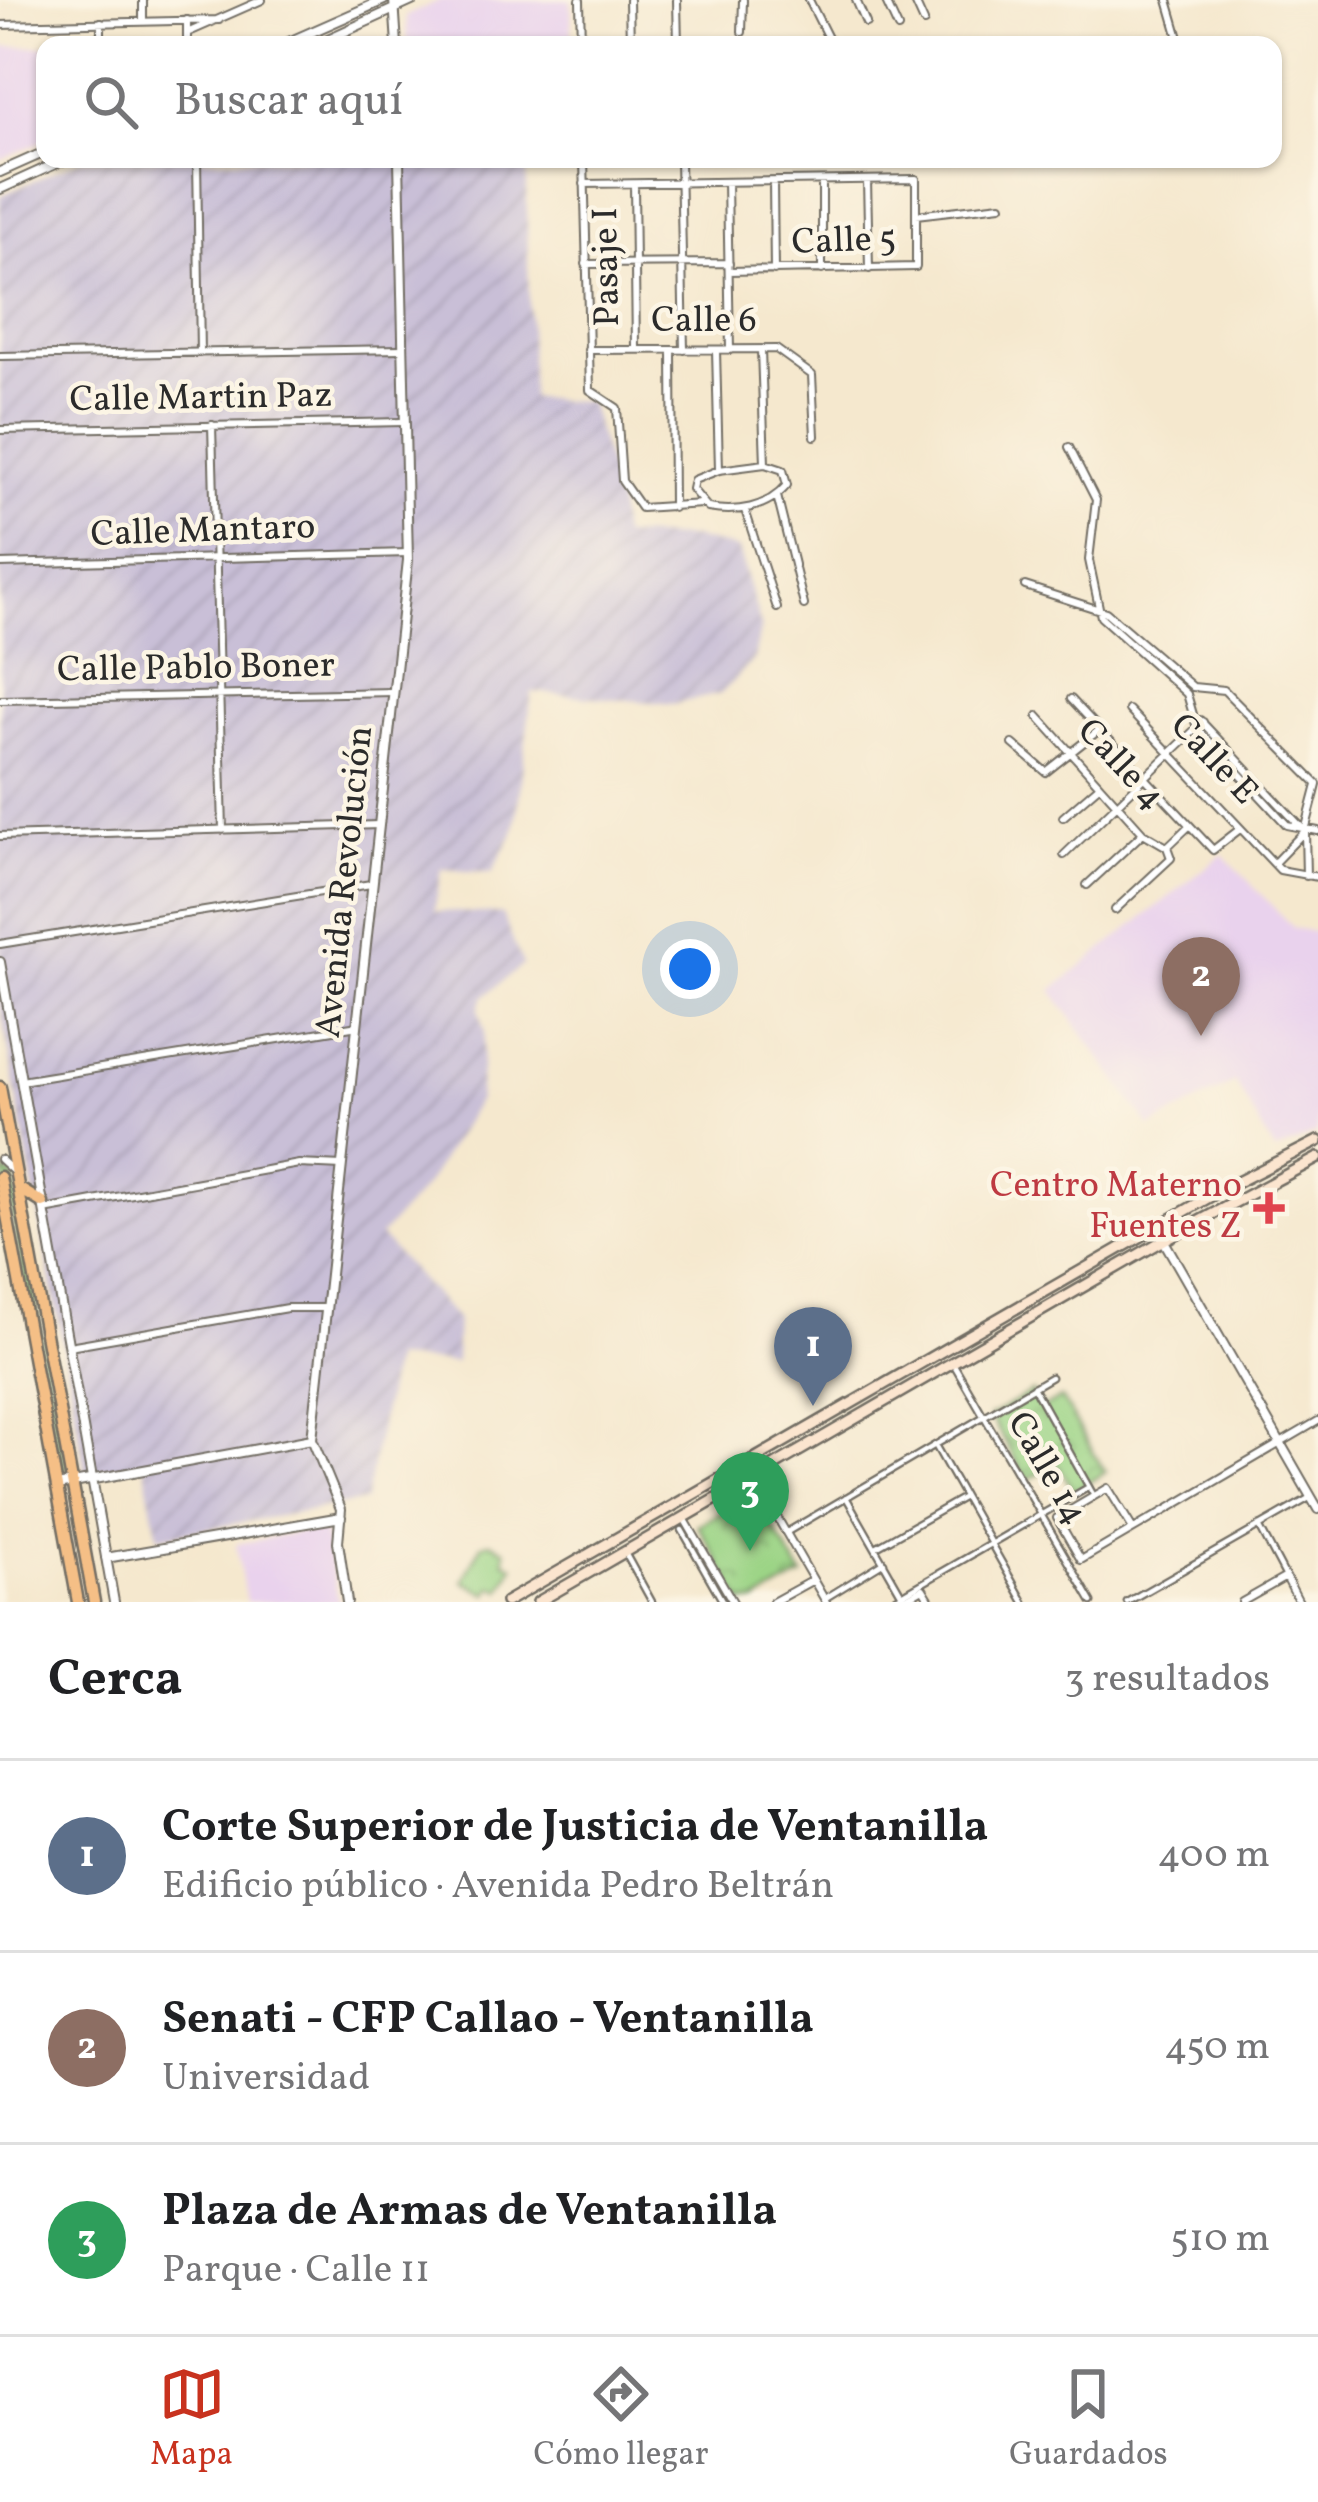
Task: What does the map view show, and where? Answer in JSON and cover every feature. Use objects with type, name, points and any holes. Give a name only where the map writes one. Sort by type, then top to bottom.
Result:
[{"type":"highway","points":[[0,1087],[97,1602]]},
{"type":"highway","points":[[0,1177],[78,1602]]},
{"type":"highway","points":[[20,1189],[44,1206]]},
{"type":"main road","points":[[506,1602],[1156,1227],[1318,1141]]},
{"type":"main road","points":[[538,1602],[683,1524],[1164,1240],[1318,1158]]},
{"type":"main road","points":[[860,1398],[868,1412]]},
{"type":"street","points":[[143,0],[143,22]]},
{"type":"street","points":[[187,20],[187,33],[262,0]]},
{"type":"street","points":[[302,36],[384,0]]},
{"type":"street","points":[[333,36],[395,4],[414,0]]},
{"type":"street","points":[[580,0],[581,36]]},
{"type":"street","points":[[629,0],[630,36]]},
{"type":"street","points":[[677,0],[678,36]]},
{"type":"street","points":[[742,0],[742,32]]},
{"type":"street","points":[[809,0],[827,36]]},
{"type":"street","points":[[856,0],[866,23]]},
{"type":"street","points":[[885,0],[898,28]]},
{"type":"street","points":[[914,0],[924,22]]},
{"type":"street","points":[[1168,0],[1178,36]]},
{"type":"street","points":[[395,4],[397,36]]},
{"type":"street","points":[[0,25],[219,20]]},
{"type":"street","points":[[101,22],[101,36]]},
{"type":"street","points":[[0,172],[36,156]]},
{"type":"street","points":[[0,189],[46,168]]},
{"type":"street","points":[[197,168],[200,353]]},
{"type":"street","name":"Avenida Revolución","points":[[347,1602],[338,1542],[342,1516],[312,1439],[408,553],[399,168]]},
{"type":"street","points":[[584,168],[592,395],[607,398],[617,408],[624,489],[640,508],[702,504],[745,510],[777,496]]},
{"type":"street","points":[[680,168],[684,350]]},
{"type":"street","points":[[584,184],[916,179],[916,215],[1001,206]]},
{"type":"street","points":[[868,180],[869,268]]},
{"type":"street","points":[[822,181],[822,270]]},
{"type":"street","points":[[727,182],[730,350]]},
{"type":"street","name":"Calle 5","points":[[772,182],[774,271]]},
{"type":"street","name":"Pasaje I","points":[[634,184],[636,350]]},
{"type":"street","name":"Calle 5","points":[[586,264],[682,262],[774,271],[916,267],[916,215]]},
{"type":"street","points":[[0,356],[402,349]]},
{"type":"street","name":"Calle 6","points":[[588,350],[778,350],[812,375],[815,436]]},
{"type":"street","points":[[672,350],[674,508]]},
{"type":"street","points":[[716,350],[719,470]]},
{"type":"street","points":[[761,350],[765,464]]},
{"type":"street","name":"Calle Martin Paz","points":[[0,430],[404,422]]},
{"type":"street","points":[[212,424],[223,830]]},
{"type":"street","points":[[1069,447],[1096,500],[1089,552],[1096,608],[1190,691],[1224,690],[1317,784],[1305,831],[1306,876]]},
{"type":"street","points":[[702,504],[692,489],[694,480],[719,470],[765,464],[786,476],[777,496],[805,605]]},
{"type":"street","points":[[745,510],[777,608]]},
{"type":"street","name":"Calle Mantaro","points":[[0,564],[408,553]]},
{"type":"street","points":[[1025,586],[1096,608],[1190,691],[1200,725],[1287,824],[1318,832]]},
{"type":"street","name":"Calle Pablo Boner","points":[[0,700],[394,692]]},
{"type":"street","points":[[1071,699],[1210,848],[1217,850],[1240,830]]},
{"type":"street","name":"Calle E","points":[[1129,710],[1273,864],[1286,874],[1318,877]]},
{"type":"street","name":"Calle 4","points":[[1038,716],[1143,833],[1167,847]]},
{"type":"street","points":[[1064,855],[1119,808],[1200,725]]},
{"type":"street","points":[[1013,744],[1036,767],[1051,770],[1099,730]]},
{"type":"street","points":[[1063,817],[1100,785]]},
{"type":"street","points":[[0,836],[380,825]]},
{"type":"street","points":[[1115,910],[1172,858],[1167,847],[1189,826]]},
{"type":"street","points":[[1273,864],[1305,831]]},
{"type":"street","points":[[1087,886],[1143,833]]},
{"type":"street","points":[[0,944],[371,884]]},
{"type":"street","points":[[0,962],[114,1602]]},
{"type":"street","points":[[21,1081],[358,1026]]},
{"type":"street","points":[[0,1159],[16,1174]]},
{"type":"street","points":[[44,1206],[299,1164],[342,1166]]},
{"type":"street","points":[[1156,1227],[1318,1509]]},
{"type":"street","points":[[69,1346],[287,1308],[328,1309]]},
{"type":"street","name":"Calle 14","points":[[953,1363],[1092,1602]]},
{"type":"street","points":[[786,1533],[1051,1376]]},
{"type":"street","points":[[1033,1387],[1094,1496],[1108,1488],[1132,1529],[1318,1421]]},
{"type":"street","points":[[57,1486],[312,1439]]},
{"type":"street","points":[[934,1445],[1024,1602]]},
{"type":"street","points":[[746,1464],[825,1600],[884,1562]]},
{"type":"street","points":[[901,1599],[1089,1487]]},
{"type":"street","points":[[1126,1602],[1314,1495]]},
{"type":"street","name":"Calle 14","points":[[1094,1496],[1058,1518],[1081,1560],[1132,1529]]},
{"type":"street","points":[[846,1497],[901,1599]]},
{"type":"street","points":[[876,1547],[964,1498]]},
{"type":"street","points":[[106,1558],[342,1516]]},
{"type":"street","points":[[683,1524],[723,1602]]},
{"type":"street","points":[[683,1524],[734,1602]]},
{"type":"street","points":[[1259,1526],[1299,1602]]},
{"type":"street","points":[[625,1553],[652,1602]]},
{"type":"street","points":[[1242,1602],[1286,1577]]},
{"type":"street","points":[[772,1602],[813,1580]]},
{"type":"street","points":[[890,1602],[923,1589],[931,1602]]},
{"type":"shaded area","points":[[441,0],[571,0],[572,36],[407,36],[406,16]]},
{"type":"shaded area","points":[[36,46],[36,144],[0,160],[0,47]]},
{"type":"shaded area","points":[[62,168],[526,168],[531,398],[589,402],[617,496],[621,536],[694,538],[738,549],[761,626],[754,659],[721,694],[674,704],[532,692],[515,830],[492,873],[442,869],[434,911],[502,914],[523,965],[484,996],[479,1009],[485,1032],[478,1100],[426,1185],[380,1236],[457,1320],[455,1363],[393,1359],[365,1501],[158,1537],[144,1464],[86,1473],[0,1005],[0,196]]},
{"type":"shaded area","points":[[1223,854],[1293,928],[1318,933],[1318,1133],[1275,1152],[1235,1082],[1150,1127],[1052,990]]},
{"type":"shaded area","points":[[323,1528],[339,1602],[246,1602],[236,1544]]},
{"type":"green space","points":[[4,1171],[13,1176],[67,1472],[62,1476]]},
{"type":"green space","points":[[1032,1392],[1042,1409],[1061,1398],[1105,1472],[1074,1491],[1057,1463],[1027,1480],[990,1416]]},
{"type":"green space","points":[[752,1495],[803,1576],[756,1602],[742,1602],[698,1525]]},
{"type":"green space","points":[[490,1542],[505,1550],[505,1561],[514,1566],[501,1590],[493,1586],[488,1594],[463,1581],[482,1544]]},
{"type":"place","name":"Senati - CFP Callao - Ventanilla","points":[[1201,1036]]},
{"type":"place","name":"Centro Materno Fuentes Z","points":[[1269,1208]]},
{"type":"place","name":"Corte Superior de Justicia de Ventanilla","points":[[813,1406]]},
{"type":"place","name":"Plaza de Armas de Ventanilla","points":[[750,1551]]}]
